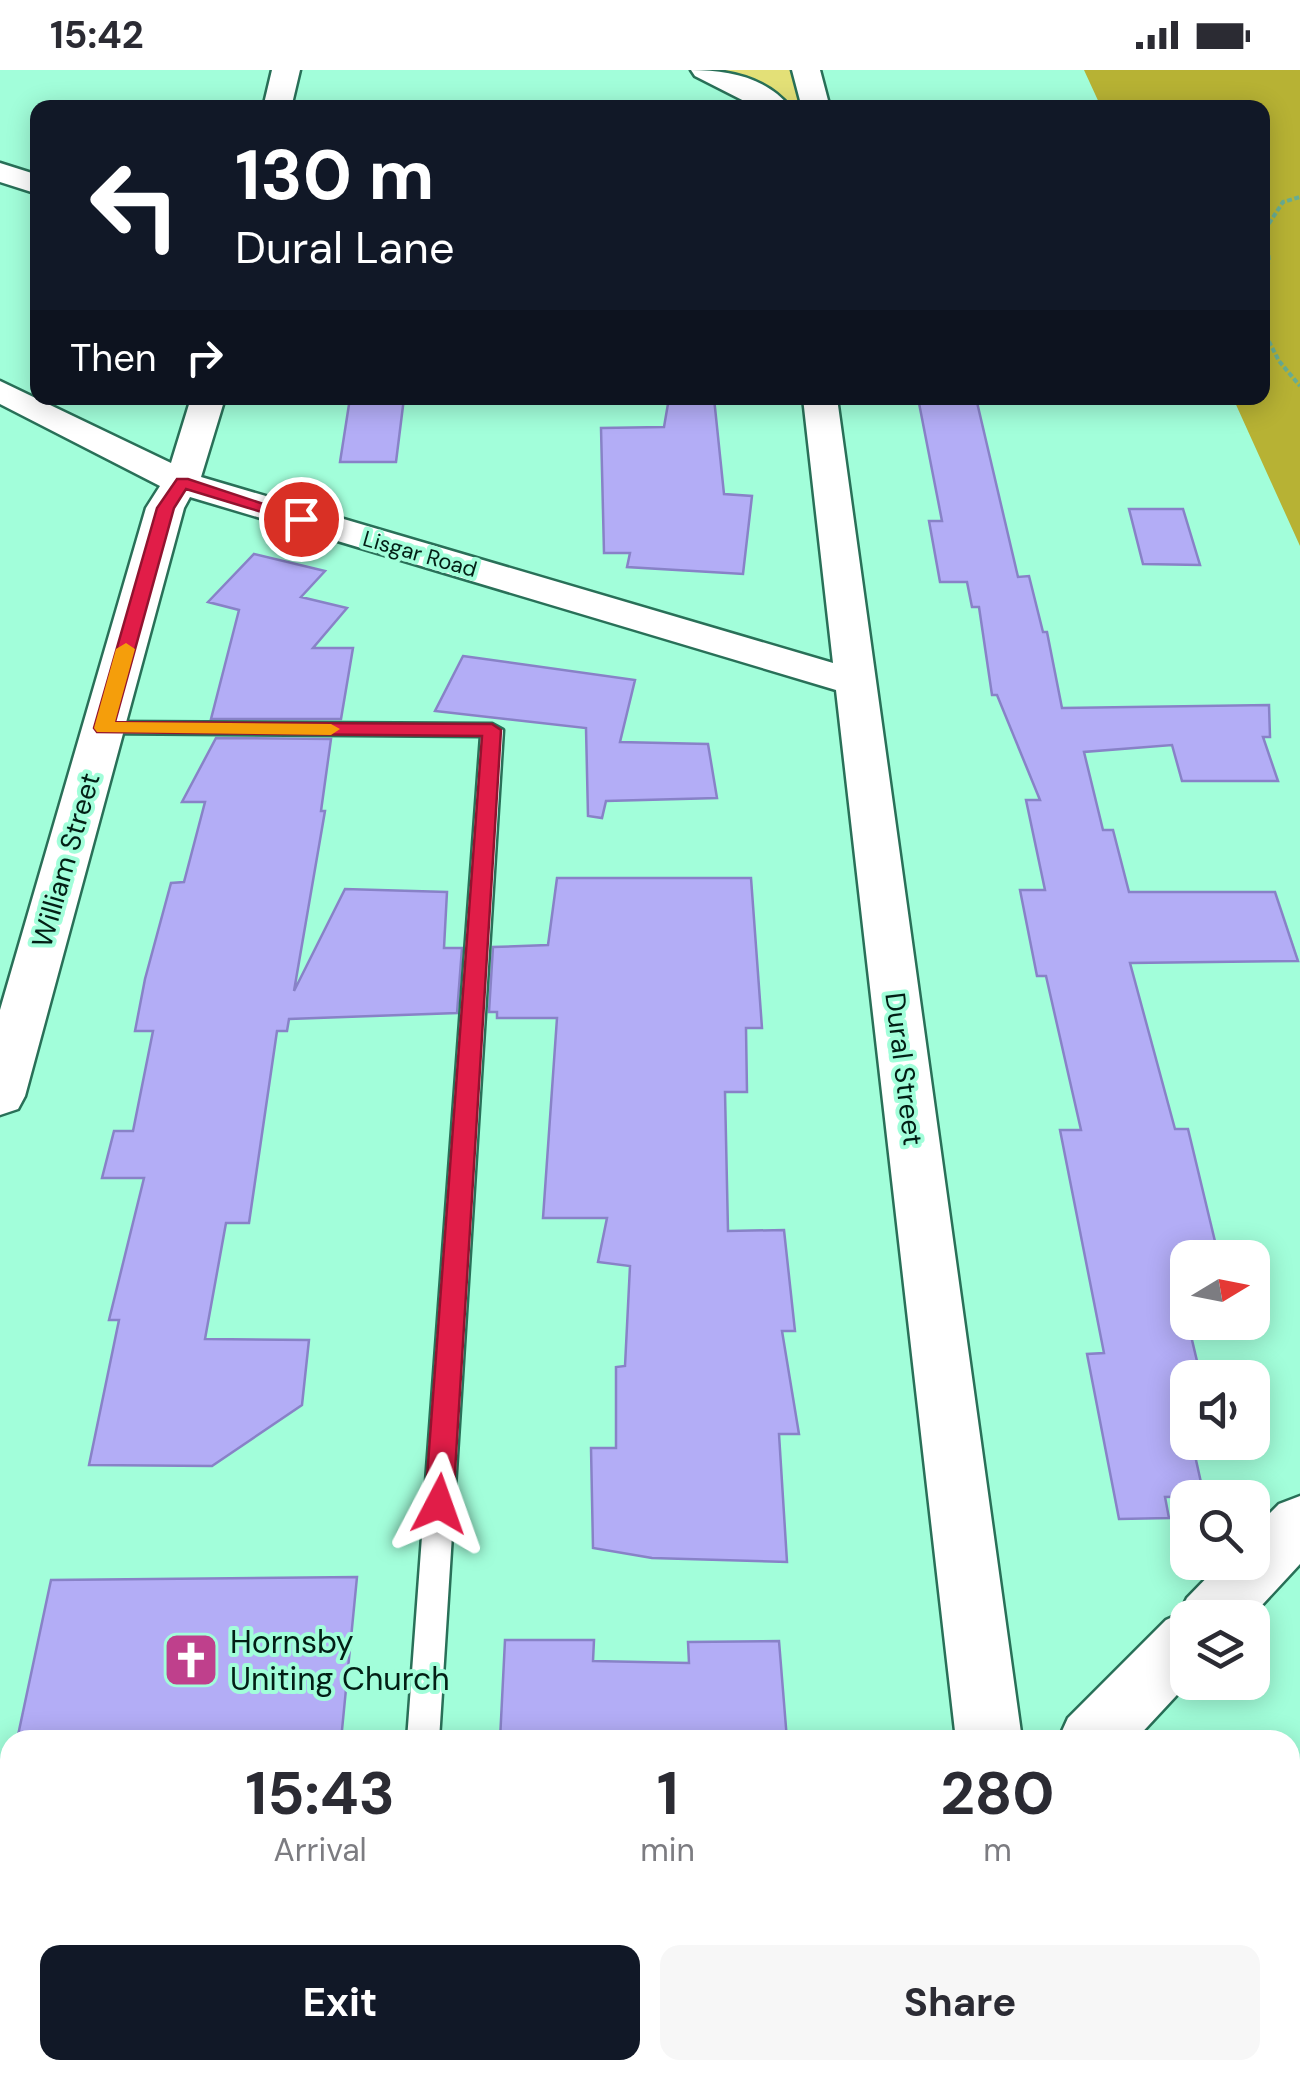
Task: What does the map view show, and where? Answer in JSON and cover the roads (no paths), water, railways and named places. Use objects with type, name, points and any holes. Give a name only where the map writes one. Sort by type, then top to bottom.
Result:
[{"type":"street","points":[[279,100],[286,70]]},
{"type":"street","points":[[705,70],[766,100]]},
{"type":"street","points":[[806,70],[814,100]]},
{"type":"street","points":[[0,172],[30,182]]},
{"type":"street","name":"Lisgar Road","points":[[0,390],[182,483],[854,682]]},
{"type":"street","name":"William Street","points":[[0,1096],[165,508],[182,483],[206,405]]},
{"type":"street","name":"Dural Street","points":[[821,405],[988,1730]]},
{"type":"street","points":[[1226,1600],[1300,1524]]},
{"type":"street","points":[[1100,1730],[1170,1658]]},
{"type":"lane","points":[[104,728],[492,730],[424,1730]]},
{"type":"place","name":"Hornsby Uniting Church","points":[[191,1660]]}]
